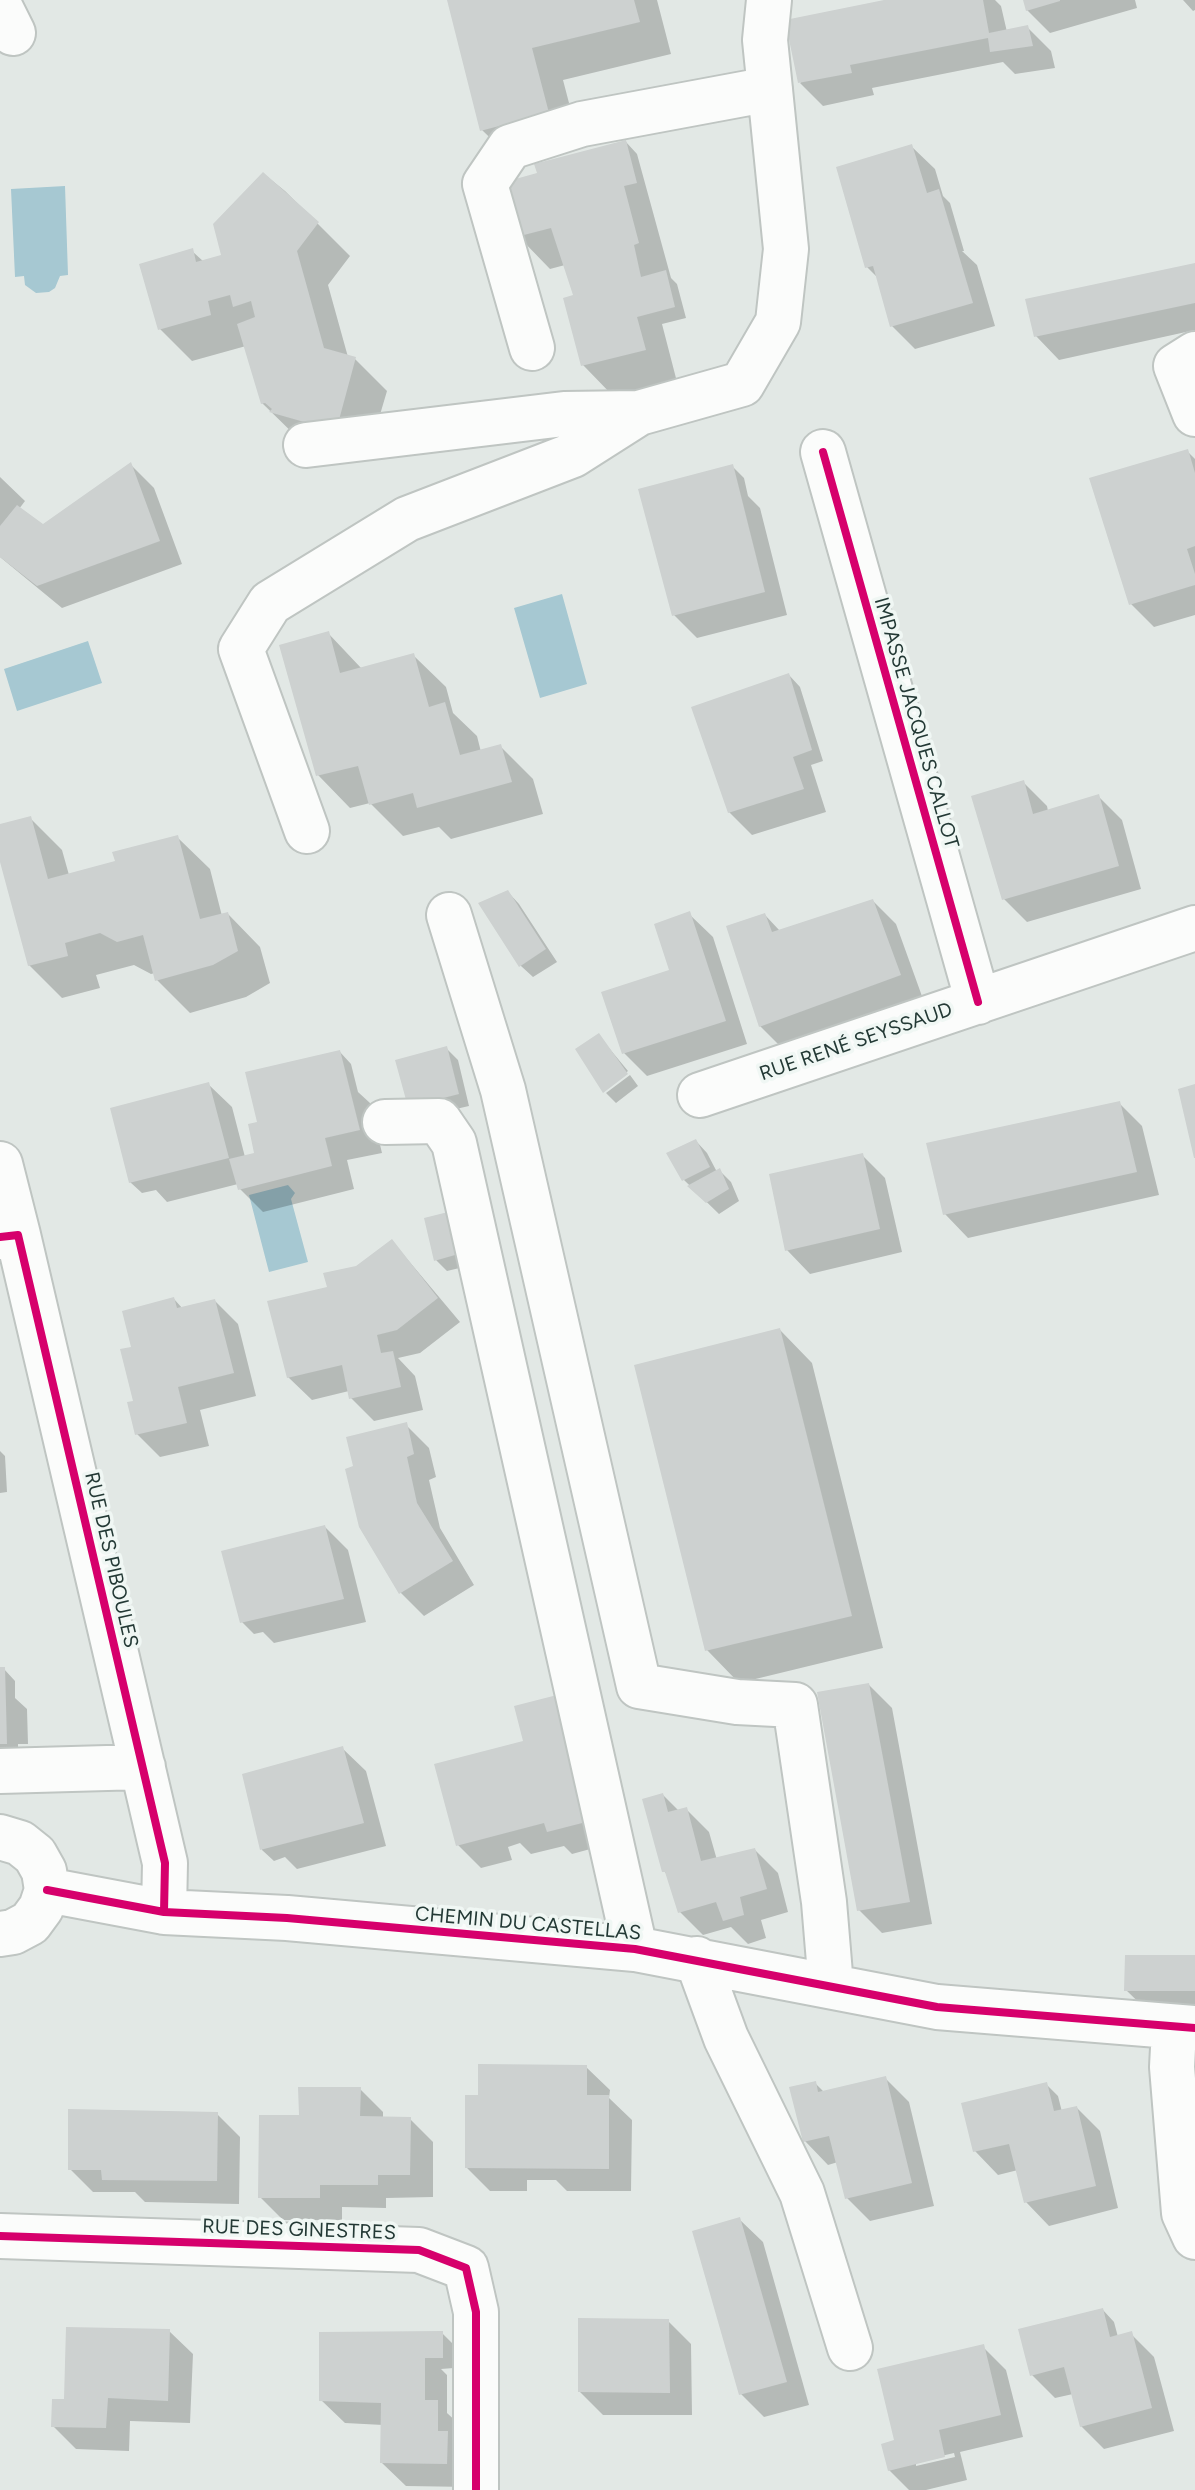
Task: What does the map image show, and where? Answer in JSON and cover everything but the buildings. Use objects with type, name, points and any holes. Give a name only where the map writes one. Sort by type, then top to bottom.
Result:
[{"type":"street","points":[[306,445],[564,414],[639,413],[742,384],[778,322],[786,249],[765,40],[769,0]]},
{"type":"street","points":[[532,348],[485,184],[510,147],[582,124],[770,89]]},
{"type":"street","points":[[1195,354],[1176,366],[1195,414]]},
{"type":"street","points":[[307,831],[241,649],[270,603],[407,519],[573,455],[639,413]]},
{"type":"street","name":"IMPASSE JACQUES CALLOT","points":[[823,452],[978,1002]]},
{"type":"street","points":[[449,915],[503,1090],[639,1686],[737,1702],[795,1705],[824,1902],[831,1986]]},
{"type":"street","name":"RUE RENÉ SEYSSAUD","points":[[700,1095],[1195,928]]},
{"type":"street","points":[[385,1122],[439,1121],[454,1143],[635,1949]]},
{"type":"street","name":"RUE DES PIBOULES","points":[[0,1164],[9,1236],[165,1863],[164,1912]]},
{"type":"street","points":[[0,1771],[143,1767]]},
{"type":"street","points":[[0,1837],[20,1843],[35,1855],[44,1871],[47,1890],[41,1908],[30,1923],[13,1932],[0,1934]]},
{"type":"street","name":"CHEMIN DU CASTELLAS","points":[[47,1890],[164,1912],[287,1918],[635,1949],[937,2007],[1185,2028]]},
{"type":"street","points":[[697,1959],[726,2038],[802,2193],[850,2348]]},
{"type":"street","points":[[1185,2028],[1172,2067],[1184,2213],[1195,2237]]},
{"type":"street","name":"RUE DES GINESTRES","points":[[0,2236],[419,2250],[466,2268],[476,2312],[476,2490]]},
{"type":"water","points":[[65,186],[68,275],[60,276],[55,288],[49,292],[36,293],[25,285],[24,276],[15,277],[11,189]]},
{"type":"water","points":[[562,594],[587,684],[540,698],[514,608]]},
{"type":"water","points":[[88,641],[102,683],[17,711],[4,669]]},
{"type":"water","points":[[288,1185],[295,1193],[291,1199],[308,1262],[269,1272],[249,1195]]},
{"type":"cycle path","points":[[823,452],[978,1002]]},
{"type":"cycle path","points":[[0,1237],[18,1235],[165,1863],[164,1912]]},
{"type":"cycle path","points":[[47,1890],[164,1912],[287,1918],[635,1949],[937,2007],[1195,2028]]},
{"type":"cycle path","points":[[0,2236],[419,2250],[466,2268],[476,2312],[476,2490]]}]
